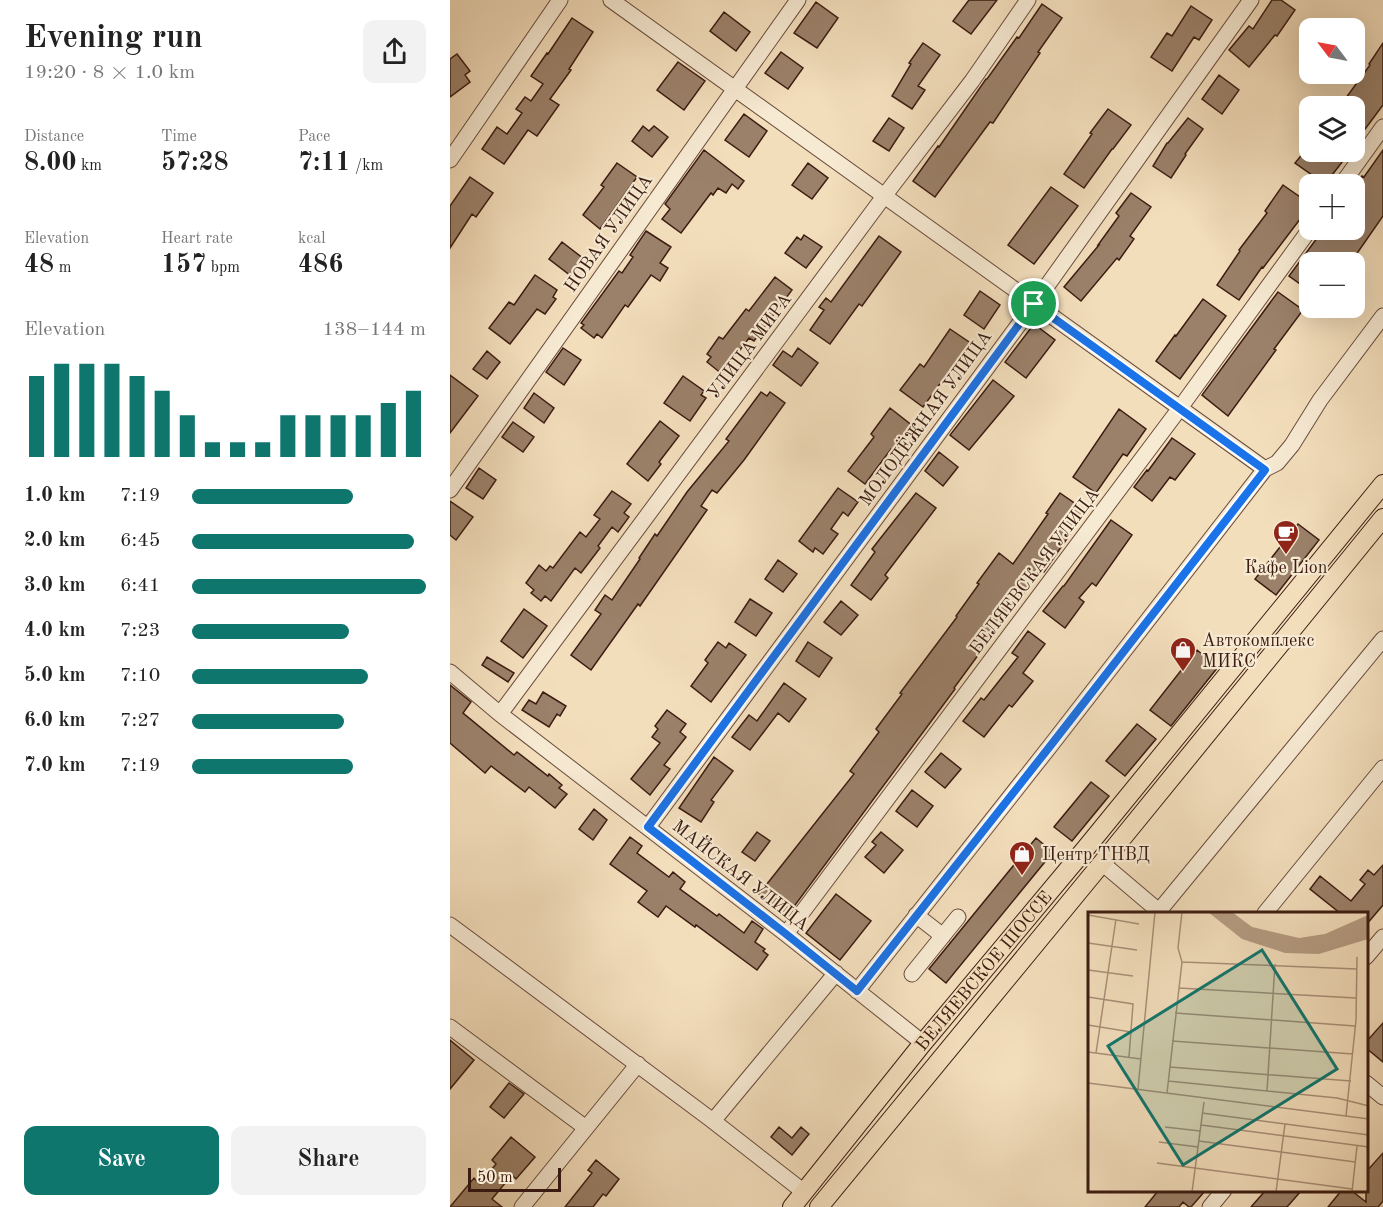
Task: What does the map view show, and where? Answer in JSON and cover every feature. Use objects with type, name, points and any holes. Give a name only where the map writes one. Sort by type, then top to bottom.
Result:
[{"type":"main road","name":"БЕЛЯЕВСКОЕ ШОССЕ","points":[[792,1207],[923,1043],[1086,848],[1383,484]]},
{"type":"main road","name":"БЕЛЯЕВСКОЕ ШОССЕ","points":[[819,1207],[1383,518]]},
{"type":"main road","points":[[923,1043],[941,1058]]},
{"type":"street","points":[[450,160],[560,0]]},
{"type":"street","points":[[612,0],[1265,470]]},
{"type":"street","name":"НОВАЯ УЛИЦА","points":[[450,490],[798,0]]},
{"type":"street","name":"УЛИЦА МИРА","points":[[500,714],[972,81],[1028,0]]},
{"type":"street","name":"МОЛОДЁЖНАЯ УЛИЦА","points":[[648,827],[1034,304],[1251,0]]},
{"type":"street","points":[[1349,174],[1383,127]]},
{"type":"street","name":"БЕЛЯЕВСКАЯ УЛИЦА","points":[[786,934],[1180,408],[1302,240]]},
{"type":"street","points":[[857,991],[1265,470],[1277,463],[1292,446],[1320,400],[1383,316]]},
{"type":"street","points":[[1102,863],[1160,912],[1383,639]]},
{"type":"street","name":"МАЙСКАЯ УЛИЦА","points":[[450,672],[500,714],[786,934],[923,1043]]},
{"type":"street","points":[[1266,912],[1383,768]]},
{"type":"street","points":[[916,915],[943,936]]},
{"type":"street","points":[[912,974],[958,917]]},
{"type":"street","points":[[450,925],[713,1120],[804,1192]]},
{"type":"street","points":[[1368,955],[1383,937]]},
{"type":"street","points":[[713,1120],[836,973]]},
{"type":"street","points":[[450,1027],[586,1128]]},
{"type":"street","points":[[522,1207],[638,1064]]},
{"type":"street","points":[[1368,1085],[1383,1097]]},
{"type":"street","points":[[1210,1207],[1223,1192]]},
{"type":"building","points":[[969,0],[997,0],[971,34],[953,21]]},
{"type":"building","points":[[1272,0],[1281,0],[1295,10],[1277,36],[1275,35],[1249,67],[1229,50],[1249,26],[1253,29]]},
{"type":"building","points":[[816,2],[838,18],[817,48],[794,33]]},
{"type":"building","points":[[1042,4],[1062,18],[993,123],[990,122],[935,197],[913,181]]},
{"type":"building","points":[[1191,6],[1212,20],[1199,40],[1194,37],[1172,71],[1151,57],[1167,33],[1172,36]]},
{"type":"building","points":[[724,12],[750,32],[736,51],[710,31]]},
{"type":"building","points":[[572,18],[593,32],[569,69],[571,70],[550,99],[559,105],[537,136],[528,130],[504,164],[482,149],[497,127],[507,134],[522,113],[516,109],[525,97],[531,101],[543,84],[531,76]]},
{"type":"building","points":[[923,43],[940,55],[918,86],[925,90],[912,109],[892,96],[911,64],[909,63]]},
{"type":"building","points":[[1383,43],[1383,105],[1365,129],[1365,96],[1347,96],[1356,84],[1365,84],[1365,72]]},
{"type":"building","points":[[781,52],[803,68],[788,89],[765,73]]},
{"type":"building","points":[[457,54],[470,71],[465,75],[470,82],[450,97],[450,59]]},
{"type":"building","points":[[678,62],[705,81],[684,110],[657,90]]},
{"type":"building","points":[[1219,75],[1239,90],[1222,114],[1202,99]]},
{"type":"building","points":[[1108,109],[1131,125],[1084,188],[1064,174]]},
{"type":"building","points":[[744,114],[767,131],[749,157],[725,140]]},
{"type":"building","points":[[889,118],[904,128],[889,151],[873,141]]},
{"type":"building","points":[[1188,118],[1203,129],[1171,178],[1153,166],[1167,143]]},
{"type":"building","points":[[643,126],[649,131],[654,126],[668,137],[652,157],[632,141]]},
{"type":"building","points":[[704,150],[744,181],[738,189],[732,184],[726,193],[718,188],[713,195],[711,193],[681,233],[662,219],[670,209],[665,204]]},
{"type":"building","points":[[1383,150],[1383,216],[1358,252],[1307,252],[1316,240],[1365,240],[1365,176]]},
{"type":"building","points":[[1299,158],[1299,162],[1342,162],[1333,174],[1311,174],[1295,163]]},
{"type":"building","points":[[617,163],[637,177],[600,229],[583,215],[604,187],[601,185]]},
{"type":"building","points":[[808,163],[828,178],[812,199],[792,185]]},
{"type":"building","points":[[470,177],[493,193],[476,217],[472,214],[450,248],[450,206]]},
{"type":"building","points":[[1283,185],[1299,196],[1299,221],[1239,300],[1217,285],[1239,250],[1267,213],[1265,211]]},
{"type":"building","points":[[1051,187],[1078,206],[1034,264],[1008,245]]},
{"type":"building","points":[[1131,193],[1151,207],[1130,236],[1134,239],[1119,260],[1117,258],[1081,301],[1064,287],[1099,245],[1119,216],[1116,213]]},
{"type":"building","points":[[646,231],[671,247],[660,263],[668,268],[660,281],[651,275],[628,307],[625,305],[602,338],[597,334],[594,338],[581,328],[584,325],[581,323],[619,271],[622,273],[633,257],[630,255]]},
{"type":"building","points":[[804,235],[822,247],[806,268],[785,253],[797,237],[801,240]]},
{"type":"building","points":[[879,236],[901,252],[862,306],[859,304],[830,344],[810,330],[824,310],[819,307],[826,298],[831,302]]},
{"type":"building","points":[[562,242],[584,259],[571,276],[549,259]]},
{"type":"building","points":[[1299,262],[1299,283],[1289,276]]},
{"type":"building","points":[[535,275],[557,290],[553,297],[556,299],[545,314],[537,309],[510,344],[489,328],[509,302],[514,305]]},
{"type":"building","points":[[775,277],[792,290],[754,341],[749,338],[722,374],[707,362],[711,357],[707,354],[719,337],[723,339],[746,309],[749,311]]},
{"type":"building","points":[[980,291],[1000,305],[984,329],[964,315]]},
{"type":"building","points":[[1278,292],[1299,307],[1299,315],[1228,416],[1202,395]]},
{"type":"building","points":[[1203,299],[1226,316],[1180,379],[1156,361]]},
{"type":"building","points":[[1034,324],[1055,340],[1026,378],[1005,362]]},
{"type":"building","points":[[950,329],[972,344],[953,372],[950,370],[923,407],[900,390],[920,364],[924,367]]},
{"type":"building","points":[[563,348],[581,360],[564,385],[546,372]]},
{"type":"building","points":[[798,348],[818,363],[801,386],[773,365],[783,351],[792,357]]},
{"type":"building","points":[[487,351],[500,362],[487,379],[473,369]]},
{"type":"building","points":[[450,375],[478,396],[450,433]]},
{"type":"building","points":[[683,376],[704,391],[701,395],[706,398],[690,421],[664,403]]},
{"type":"building","points":[[993,380],[1014,396],[969,450],[950,435]]},
{"type":"building","points":[[761,392],[767,396],[770,392],[785,403],[717,493],[712,490],[701,506],[707,510],[640,606],[638,604],[591,670],[571,655],[601,614],[595,610],[605,595],[612,600],[655,534],[657,536],[687,492],[729,441],[726,439]]},
{"type":"building","points":[[534,393],[554,408],[544,423],[524,408]]},
{"type":"building","points":[[890,408],[914,427],[895,452],[891,449],[865,484],[848,471],[874,437],[871,434]]},
{"type":"building","points":[[1119,409],[1146,429],[1127,456],[1123,454],[1096,493],[1073,477]]},
{"type":"building","points":[[660,421],[679,436],[648,481],[627,464]]},
{"type":"building","points":[[513,422],[534,437],[523,452],[502,437]]},
{"type":"building","points":[[1172,438],[1195,454],[1175,480],[1170,477],[1152,501],[1134,487]]},
{"type":"building","points":[[939,452],[958,467],[943,486],[925,471]]},
{"type":"building","points":[[479,468],[496,480],[483,499],[466,488]]},
{"type":"building","points":[[838,488],[858,502],[848,516],[843,512],[831,529],[838,534],[823,554],[815,548],[813,552],[799,541]]},
{"type":"building","points":[[612,491],[631,504],[624,513],[629,517],[618,532],[612,527],[581,573],[575,568],[551,601],[545,596],[541,601],[531,593],[534,590],[526,583],[539,565],[546,571],[550,566],[553,568],[580,532],[586,537],[600,519],[594,515]]},
{"type":"building","points":[[916,493],[936,508],[885,575],[888,578],[871,600],[851,585],[875,552],[872,549]]},
{"type":"building","points":[[1060,493],[1086,511],[1044,572],[1041,570],[983,646],[955,689],[787,916],[759,894],[854,774],[850,771],[879,732],[876,729],[957,617],[979,584],[977,583],[999,553],[1013,564]]},
{"type":"building","points":[[450,501],[473,517],[456,540],[450,535]]},
{"type":"building","points":[[1111,520],[1132,535],[1096,586],[1092,583],[1079,598],[1084,602],[1065,628],[1043,611],[1064,586]]},
{"type":"building","points":[[1298,524],[1319,540],[1276,595],[1255,579]]},
{"type":"building","points":[[778,560],[797,574],[783,592],[765,579]]},
{"type":"building","points":[[750,599],[772,613],[756,636],[735,622]]},
{"type":"building","points":[[841,601],[858,615],[841,635],[824,622]]},
{"type":"building","points":[[524,609],[547,626],[523,658],[501,641]]},
{"type":"building","points":[[1028,631],[1045,644],[1023,673],[1033,681],[1012,707],[1009,705],[984,737],[963,721],[981,698],[984,700],[1018,657],[1012,653]]},
{"type":"building","points":[[718,642],[726,648],[729,643],[746,655],[711,702],[691,686],[708,663],[705,660]]},
{"type":"building","points":[[808,642],[832,658],[819,677],[796,661]]},
{"type":"building","points":[[1197,650],[1218,667],[1171,726],[1150,710]]},
{"type":"building","points":[[487,657],[514,673],[508,682],[482,665]]},
{"type":"building","points":[[784,683],[806,699],[789,722],[778,713],[750,750],[732,737],[749,715],[757,721]]},
{"type":"building","points":[[450,685],[471,702],[463,713],[514,755],[517,752],[562,785],[559,788],[567,794],[555,808],[529,787],[525,792],[491,766],[485,773],[450,743]]},
{"type":"building","points":[[543,692],[566,706],[560,716],[557,714],[549,727],[522,710],[529,700],[536,704]]},
{"type":"building","points":[[667,710],[686,724],[680,732],[686,737],[664,765],[670,769],[650,795],[631,779],[660,743],[652,737],[658,729],[655,726]]},
{"type":"building","points":[[1137,724],[1156,739],[1125,776],[1106,761]]},
{"type":"building","points":[[941,753],[961,769],[945,788],[925,772]]},
{"type":"building","points":[[714,757],[733,771],[711,800],[714,802],[701,822],[679,808]]},
{"type":"building","points":[[1091,782],[1109,796],[1072,841],[1054,827]]},
{"type":"building","points":[[912,790],[933,806],[917,827],[896,811]]},
{"type":"building","points":[[594,809],[607,820],[593,840],[579,829]]},
{"type":"building","points":[[757,832],[770,841],[755,861],[742,852]]},
{"type":"building","points":[[881,832],[903,850],[884,873],[865,857],[876,845],[872,842]]},
{"type":"building","points":[[630,837],[642,846],[637,853],[669,877],[673,872],[685,882],[680,889],[717,916],[719,914],[744,933],[752,921],[763,929],[755,942],[765,949],[763,951],[768,955],[757,970],[666,906],[658,917],[638,902],[647,891],[610,864]]},
{"type":"building","points":[[1036,838],[1053,852],[946,983],[929,969]]},
{"type":"building","points":[[1383,865],[1383,905],[1368,923],[1368,912],[1339,912],[1310,889],[1320,876],[1351,901],[1365,884],[1360,880],[1368,870],[1374,875]]},
{"type":"building","points":[[836,894],[871,921],[840,960],[806,933]]},
{"type":"building","points":[[1383,1023],[1383,1062],[1368,1050],[1368,1040]]},
{"type":"building","points":[[450,1040],[474,1060],[450,1089]]},
{"type":"building","points":[[509,1083],[524,1094],[504,1118],[490,1107]]},
{"type":"building","points":[[779,1127],[792,1138],[801,1127],[809,1134],[792,1155],[771,1137]]},
{"type":"building","points":[[511,1137],[535,1157],[516,1179],[512,1175],[492,1199],[502,1207],[450,1207],[474,1178],[480,1184],[496,1164],[492,1160]]},
{"type":"building","points":[[1383,1153],[1383,1201],[1378,1207],[1328,1207],[1340,1192],[1353,1192],[1366,1202],[1368,1170]]},
{"type":"building","points":[[596,1160],[619,1179],[606,1196],[603,1194],[593,1207],[565,1207],[592,1173],[588,1170]]},
{"type":"building","points":[[1157,1192],[1204,1192],[1191,1207],[1183,1202],[1179,1207],[1145,1207]]},
{"type":"building","points":[[1264,1192],[1300,1192],[1287,1207],[1251,1207]]},
{"type":"place","name":"Кафе Lion","points":[[1286,556]]},
{"type":"place","name":"Автокомплекс МИКС","points":[[1183,673]]},
{"type":"place","name":"Центр ТНВД","points":[[1022,877]]},
{"type":"route","points":[[1034,304],[1265,470],[857,991],[648,827],[1034,304]]}]
